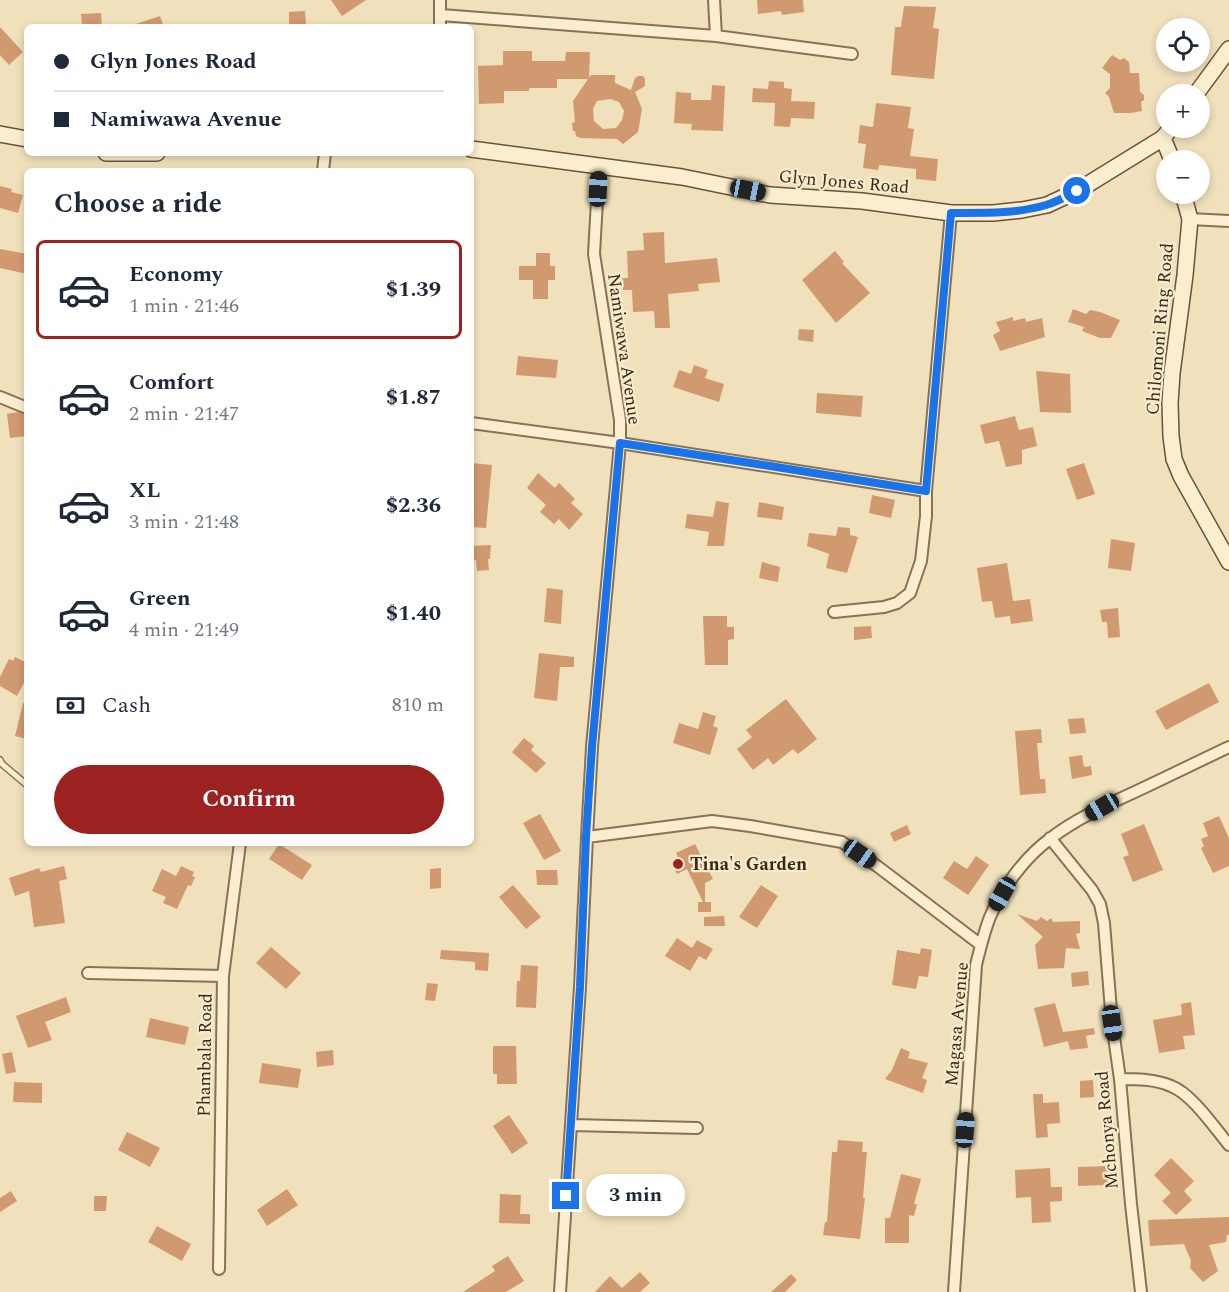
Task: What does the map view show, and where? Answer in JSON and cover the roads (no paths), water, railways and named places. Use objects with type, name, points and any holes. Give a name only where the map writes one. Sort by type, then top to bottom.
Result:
[{"type":"street","points":[[440,0],[440,21],[716,36],[852,54]]},
{"type":"street","points":[[714,0],[716,36]]},
{"type":"street","points":[[1203,84],[1229,49]]},
{"type":"street","points":[[0,134],[24,138]]},
{"type":"street","name":"Glyn Jones Road","points":[[474,149],[682,177],[770,195],[862,201],[951,213],[993,213],[1047,205],[1077,191],[1159,138]]},
{"type":"street","name":"Namiwawa Avenue","points":[[560,1292],[580,987],[592,747],[620,443],[620,420],[594,254],[599,165]]},
{"type":"street","name":"Chilomoni Ring Road","points":[[1186,204],[1190,219],[1172,373],[1171,436],[1174,459],[1181,476],[1229,562]]},
{"type":"street","points":[[834,612],[884,607],[897,603],[910,593],[921,561],[951,213]]},
{"type":"street","points":[[1190,219],[1229,221]]},
{"type":"street","points":[[0,397],[24,407]]},
{"type":"street","points":[[474,423],[620,443],[926,491]]},
{"type":"street","name":"Magasa Avenue","points":[[954,1292],[976,965],[990,917],[1002,894],[1030,858],[1050,838],[1102,807],[1229,747]]},
{"type":"street","points":[[586,837],[712,821],[842,842],[981,945]]},
{"type":"street","name":"Mchonya Road","points":[[1050,838],[1092,890],[1100,904],[1104,923],[1112,1023],[1120,1079],[1141,1292]]},
{"type":"street","name":"Phambala Road","points":[[219,1269],[223,976],[240,846]]},
{"type":"street","points":[[88,973],[223,976]]},
{"type":"street","points":[[1120,1079],[1139,1079],[1171,1086],[1190,1098],[1229,1145]]},
{"type":"street","points":[[571,1125],[697,1128]]},
{"type":"lane","points":[[0,760],[24,782]]},
{"type":"place","name":"Tina's Garden","points":[[678,864]]}]
